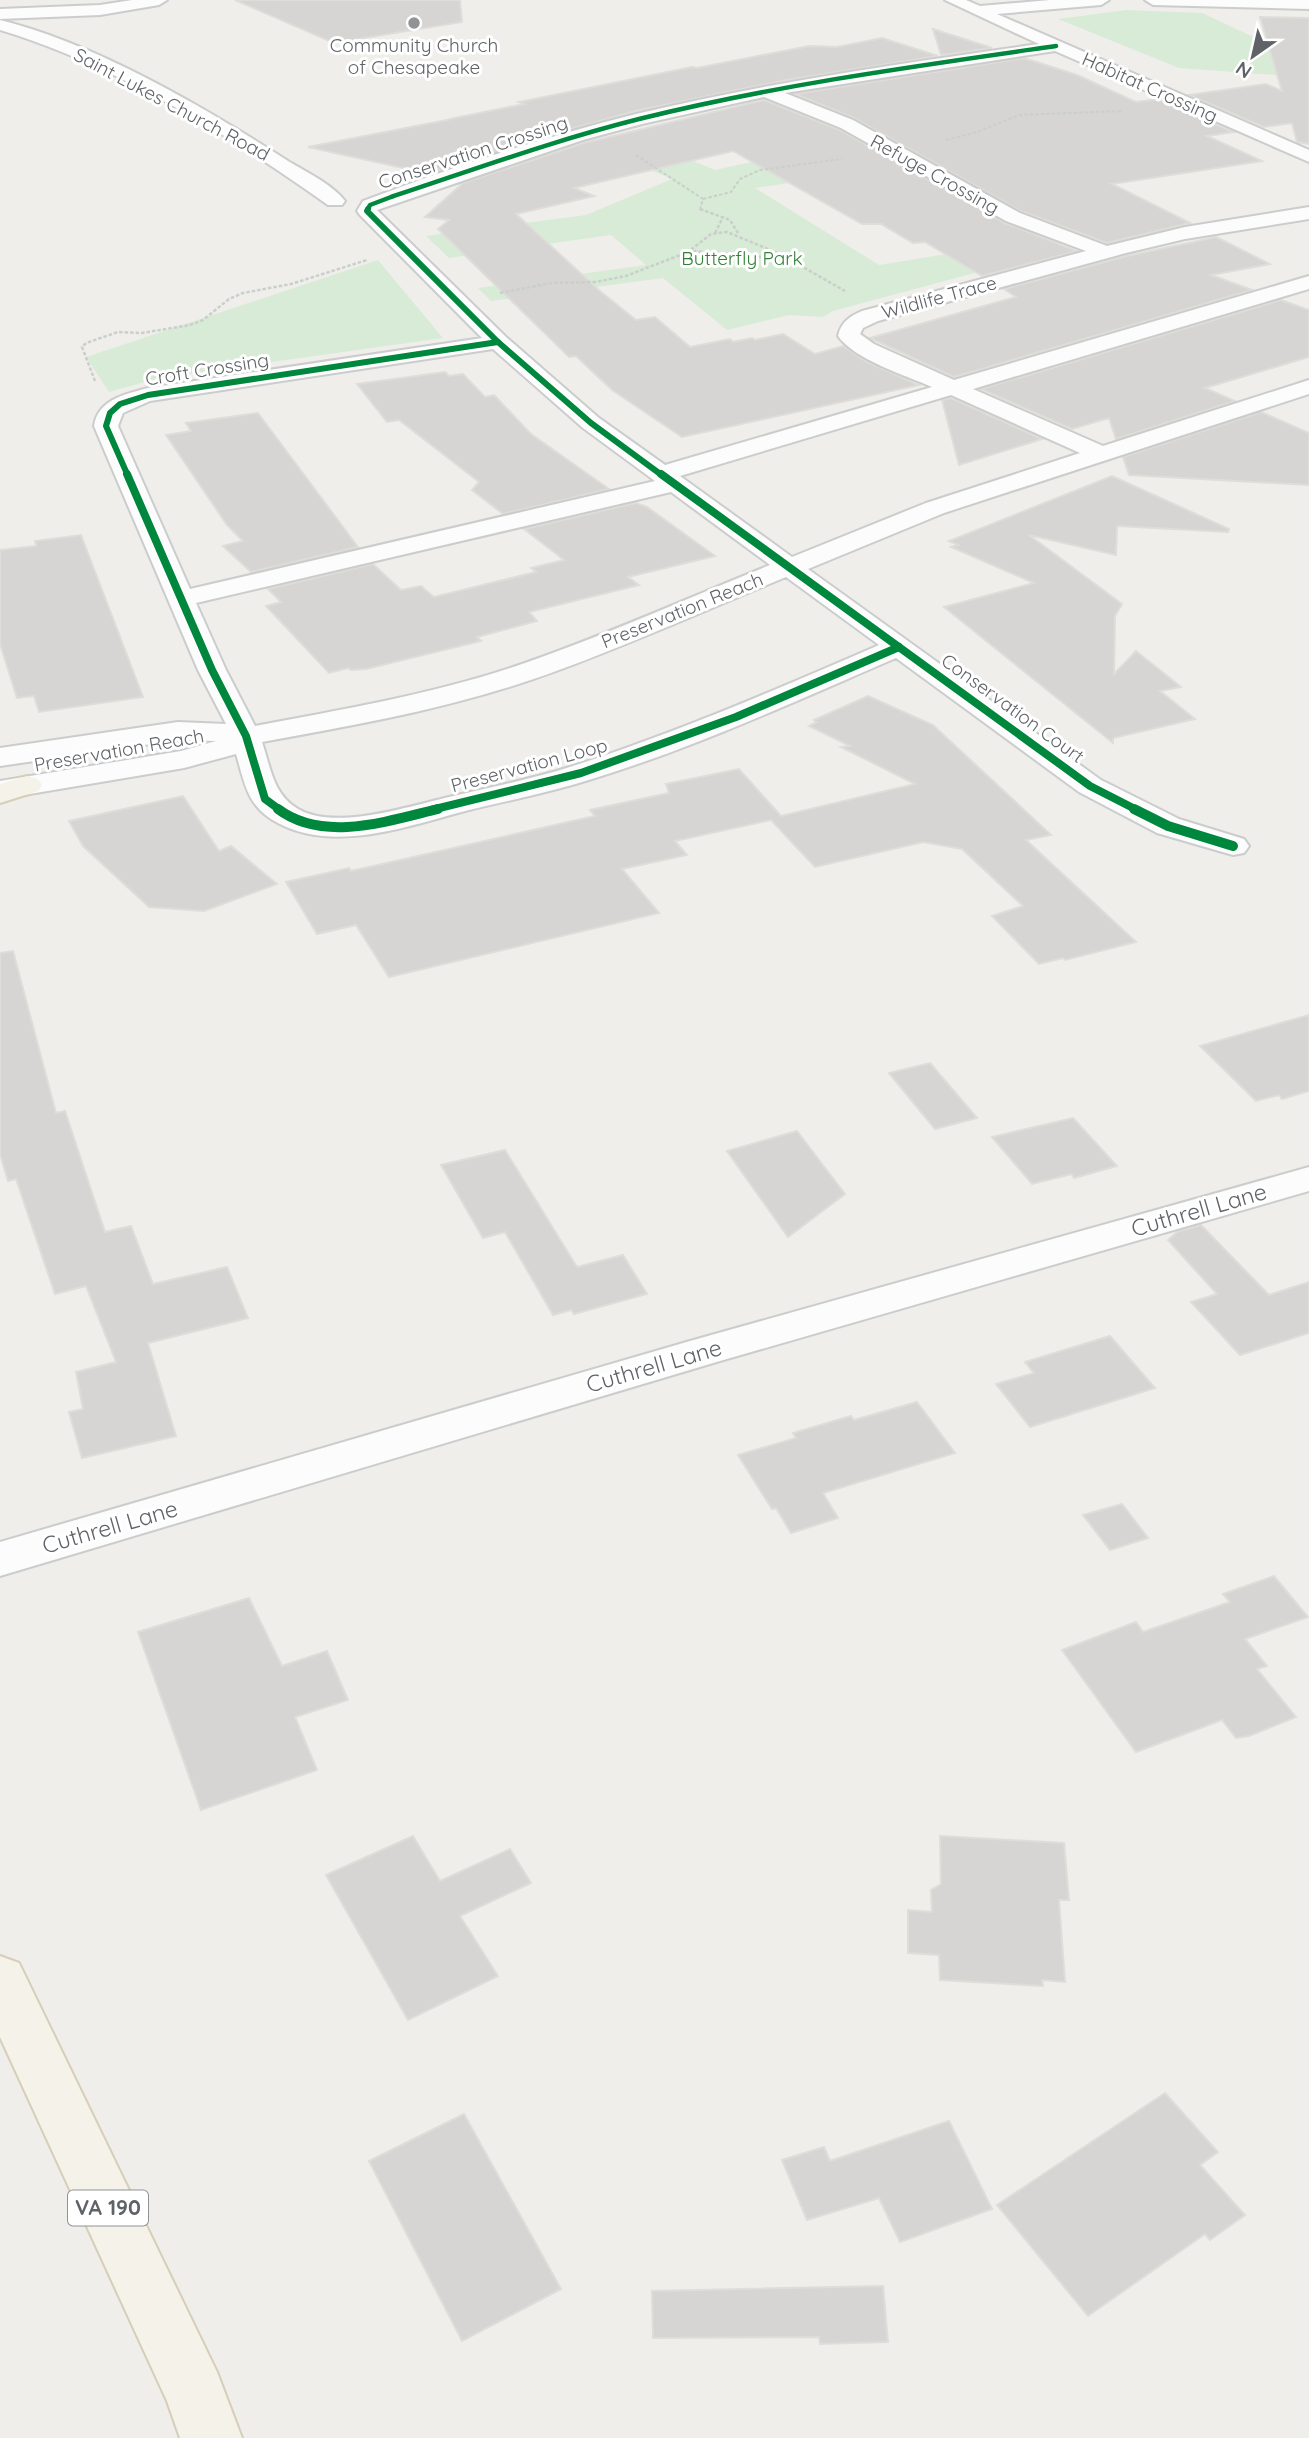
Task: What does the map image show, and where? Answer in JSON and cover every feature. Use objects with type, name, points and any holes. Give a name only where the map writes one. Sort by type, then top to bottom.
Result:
[{"type":"main road","name":"VA 190","points":[[0,1979],[195,2393],[211,2438]]},
{"type":"street","points":[[0,7],[25,0]]},
{"type":"street","points":[[0,14],[100,10],[159,0]]},
{"type":"street","name":"Habitat Crossing","points":[[953,0],[1309,158]]},
{"type":"street","points":[[977,11],[1101,0]]},
{"type":"street","points":[[1153,0],[1309,4]]},
{"type":"street","name":"Saint Lukes Church Road","points":[[0,25],[74,50],[246,141],[319,190],[391,197]]},
{"type":"street","name":"Conservation Crossing","points":[[789,567],[591,423],[498,342],[367,211],[370,205],[580,135],[639,119],[871,73],[1056,46]]},
{"type":"street","name":"Refuge Crossing","points":[[766,92],[847,124],[1013,218],[1106,252]]},
{"type":"street","name":"Wildlife Trace","points":[[1099,453],[866,349],[849,336],[853,325],[861,319],[887,311],[1106,252],[1185,233],[1309,213]]},
{"type":"street","points":[[181,599],[668,479],[954,388],[1309,282]]},
{"type":"street","name":"Croft Crossing","points":[[246,736],[212,670],[106,426],[108,414],[122,404],[167,392],[498,342]]},
{"type":"street","name":"Preservation Reach","points":[[0,757],[178,731],[209,731],[246,736],[367,714],[451,694],[547,665],[934,508],[1309,387]]},
{"type":"street","name":"Conservation Court","points":[[789,567],[1090,786],[1168,826],[1233,846]]},
{"type":"street","name":"Preservation Loop","points":[[246,736],[265,799],[289,817],[318,826],[351,826],[392,820],[581,773],[736,717],[899,647]]},
{"type":"street","name":"Preservation Reach","points":[[9,790],[184,759],[227,747],[246,736]]},
{"type":"street","name":"Cuthrell Lane","points":[[0,1559],[692,1355],[1309,1179]]},
{"type":"path","points":[[580,135],[642,157],[703,199],[700,210],[732,221],[738,234]]},
{"type":"path","points":[[455,299],[551,283],[614,279],[688,252],[714,233],[723,217]]},
{"type":"path","points":[[714,233],[738,234],[887,311]]},
{"type":"path","points":[[688,252],[789,259]]},
{"type":"path","points":[[122,404],[104,395],[98,388],[83,345],[118,332],[142,332],[190,325],[203,320],[229,299],[243,293],[291,284],[358,261],[410,255]]},
{"type":"green space","points":[[1126,10],[1202,13],[1249,35],[1309,50],[1290,76],[1179,68],[1058,19]]},
{"type":"green space","name":"Butterfly Park","points":[[625,133],[715,170],[844,142],[892,168],[755,188],[879,265],[1033,240],[1056,251],[833,311],[823,317],[789,315],[727,330],[663,278],[491,301],[478,288],[646,265],[611,235],[449,258],[426,236],[586,215],[672,179],[589,144]]},
{"type":"green space","points":[[378,260],[443,338],[159,378],[109,392],[86,357]]},
{"type":"building","points":[[235,0],[460,0],[462,22],[334,43]]},
{"type":"building","points":[[1260,17],[1309,18],[1309,144],[1297,142],[1292,123],[1264,127],[1189,95],[1266,84],[1282,91]]},
{"type":"building","points":[[933,29],[992,48],[941,55]]},
{"type":"building","points":[[882,38],[938,56],[786,80],[635,111],[532,140],[430,174],[308,147],[692,67],[809,46],[837,47]]},
{"type":"building","points":[[1024,58],[1077,75],[1136,102],[1158,99],[1233,132],[1207,136],[1262,161],[1112,184],[1190,223],[1107,243],[1021,211],[854,118],[795,94]]},
{"type":"building","points":[[764,100],[840,130],[1005,223],[1077,251],[982,276],[925,242],[913,243],[881,224],[862,224],[733,151],[574,188],[594,196],[516,214],[636,320],[655,317],[690,347],[730,339],[733,342],[752,338],[755,340],[783,334],[815,354],[843,346],[867,362],[919,385],[682,437],[612,390],[576,356],[569,357],[438,229],[449,220],[425,217],[463,183],[584,143]]},
{"type":"building","points":[[1216,237],[1270,264],[1211,275],[1252,290],[954,377],[870,338],[1016,297],[1004,289],[1127,256]]},
{"type":"building","points":[[1281,300],[1309,310],[1309,357],[1205,388],[1235,401],[1116,439],[1109,418],[1072,429],[981,389]]},
{"type":"building","points":[[445,372],[449,376],[463,374],[485,397],[494,395],[531,434],[609,489],[503,514],[472,490],[479,482],[399,420],[387,422],[357,384]]},
{"type":"building","points":[[951,398],[1042,439],[959,465],[942,400]]},
{"type":"building","points":[[1261,412],[1309,433],[1309,485],[1129,475],[1123,457]]},
{"type":"building","points":[[258,413],[358,547],[251,572],[223,546],[243,541],[227,525],[166,435],[191,431],[186,423]]},
{"type":"building","points":[[1112,476],[1229,529],[1228,532],[1117,526],[1116,555],[1029,535],[1122,604],[1115,616],[1114,674],[1136,651],[1181,687],[1160,691],[1195,719],[1113,738],[1113,743],[944,607],[1034,583],[951,547],[958,545],[949,541]]},
{"type":"building","points":[[636,503],[647,507],[715,556],[628,577],[639,585],[529,612],[537,621],[477,637],[481,641],[366,669],[348,668],[329,673],[266,606],[281,602],[268,589],[373,564],[401,590],[421,586],[434,597],[536,572],[531,568],[564,560],[524,529]]},
{"type":"building","points":[[81,535],[143,697],[39,712],[34,696],[17,698],[0,644],[0,550],[36,546],[35,541]]},
{"type":"building","points":[[868,696],[933,725],[1051,835],[1026,840],[1136,942],[1039,964],[992,916],[1023,906],[962,849],[923,842],[815,867],[771,820],[675,841],[687,855],[622,869],[659,913],[389,977],[356,925],[317,934],[286,882],[349,868],[351,871],[595,816],[590,810],[669,793],[666,784],[739,769],[781,816],[915,784],[841,747],[850,746],[809,726],[817,722],[814,720]]},
{"type":"building","points":[[183,796],[219,851],[231,846],[277,884],[204,911],[149,907],[83,846],[69,821]]},
{"type":"building","points":[[13,951],[56,1113],[65,1111],[105,1232],[131,1226],[153,1284],[227,1267],[248,1318],[148,1343],[176,1436],[82,1458],[69,1412],[83,1409],[76,1372],[116,1362],[86,1286],[55,1294],[16,1179],[8,1181],[0,1154],[0,953]]},
{"type":"building","points":[[1309,1015],[1309,1091],[1282,1099],[1279,1095],[1256,1101],[1200,1046]]},
{"type":"building","points":[[930,1063],[977,1118],[935,1129],[889,1073]]},
{"type":"building","points":[[1073,1118],[1117,1166],[1074,1178],[1072,1174],[1032,1184],[992,1137]]},
{"type":"building","points":[[797,1131],[845,1194],[788,1237],[727,1151]]},
{"type":"building","points":[[505,1150],[577,1267],[623,1255],[647,1294],[574,1314],[571,1310],[553,1315],[505,1232],[483,1238],[441,1165]]},
{"type":"building","points":[[1201,1225],[1269,1295],[1309,1282],[1309,1333],[1240,1355],[1191,1302],[1217,1294],[1168,1240],[1177,1232]]},
{"type":"building","points":[[1110,1336],[1155,1388],[1030,1427],[996,1384],[1034,1373],[1025,1362]]},
{"type":"building","points":[[917,1402],[955,1453],[823,1493],[838,1518],[791,1533],[776,1508],[772,1509],[738,1455],[796,1438],[793,1433],[851,1416],[854,1420]]},
{"type":"building","points":[[1122,1504],[1148,1538],[1110,1550],[1083,1515]]},
{"type":"building","points":[[1274,1576],[1308,1617],[1245,1639],[1267,1666],[1257,1669],[1296,1717],[1249,1736],[1236,1738],[1222,1720],[1136,1752],[1062,1650],[1136,1622],[1143,1632],[1230,1602],[1223,1594]]},
{"type":"building","points":[[249,1598],[282,1666],[327,1651],[348,1700],[295,1717],[317,1770],[201,1810],[138,1632]]},
{"type":"building","points":[[413,1836],[440,1881],[510,1849],[531,1883],[460,1916],[498,1976],[408,2020],[326,1875]]},
{"type":"building","points":[[940,1836],[1064,1843],[1069,1900],[1059,1900],[1065,1982],[1042,1980],[1043,1986],[940,1980],[939,1955],[908,1953],[908,1910],[932,1912],[931,1890],[941,1884]]},
{"type":"building","points":[[1165,2093],[1218,2152],[1200,2165],[1245,2215],[1210,2240],[1205,2234],[1088,2316],[997,2205]]},
{"type":"building","points":[[464,2114],[561,2289],[462,2341],[369,2161]]},
{"type":"building","points":[[949,2121],[992,2209],[900,2242],[879,2198],[807,2220],[782,2160],[824,2147],[830,2161]]},
{"type":"building","points":[[883,2286],[888,2342],[820,2344],[819,2337],[653,2338],[652,2291]]},
{"type":"cycle path","points":[[1056,46],[794,87],[639,119],[545,146],[391,197],[370,205],[367,211],[498,342],[591,423],[1090,786],[1168,826],[1233,846]]},
{"type":"cycle path","points":[[498,342],[148,395],[120,404],[110,413],[106,426],[212,670],[246,736],[265,799],[289,817],[318,826],[351,826],[392,820],[581,773],[736,717],[899,647]]},
{"type":"place","name":"Community Church of Chesapeake","points":[[414,23]]}]
